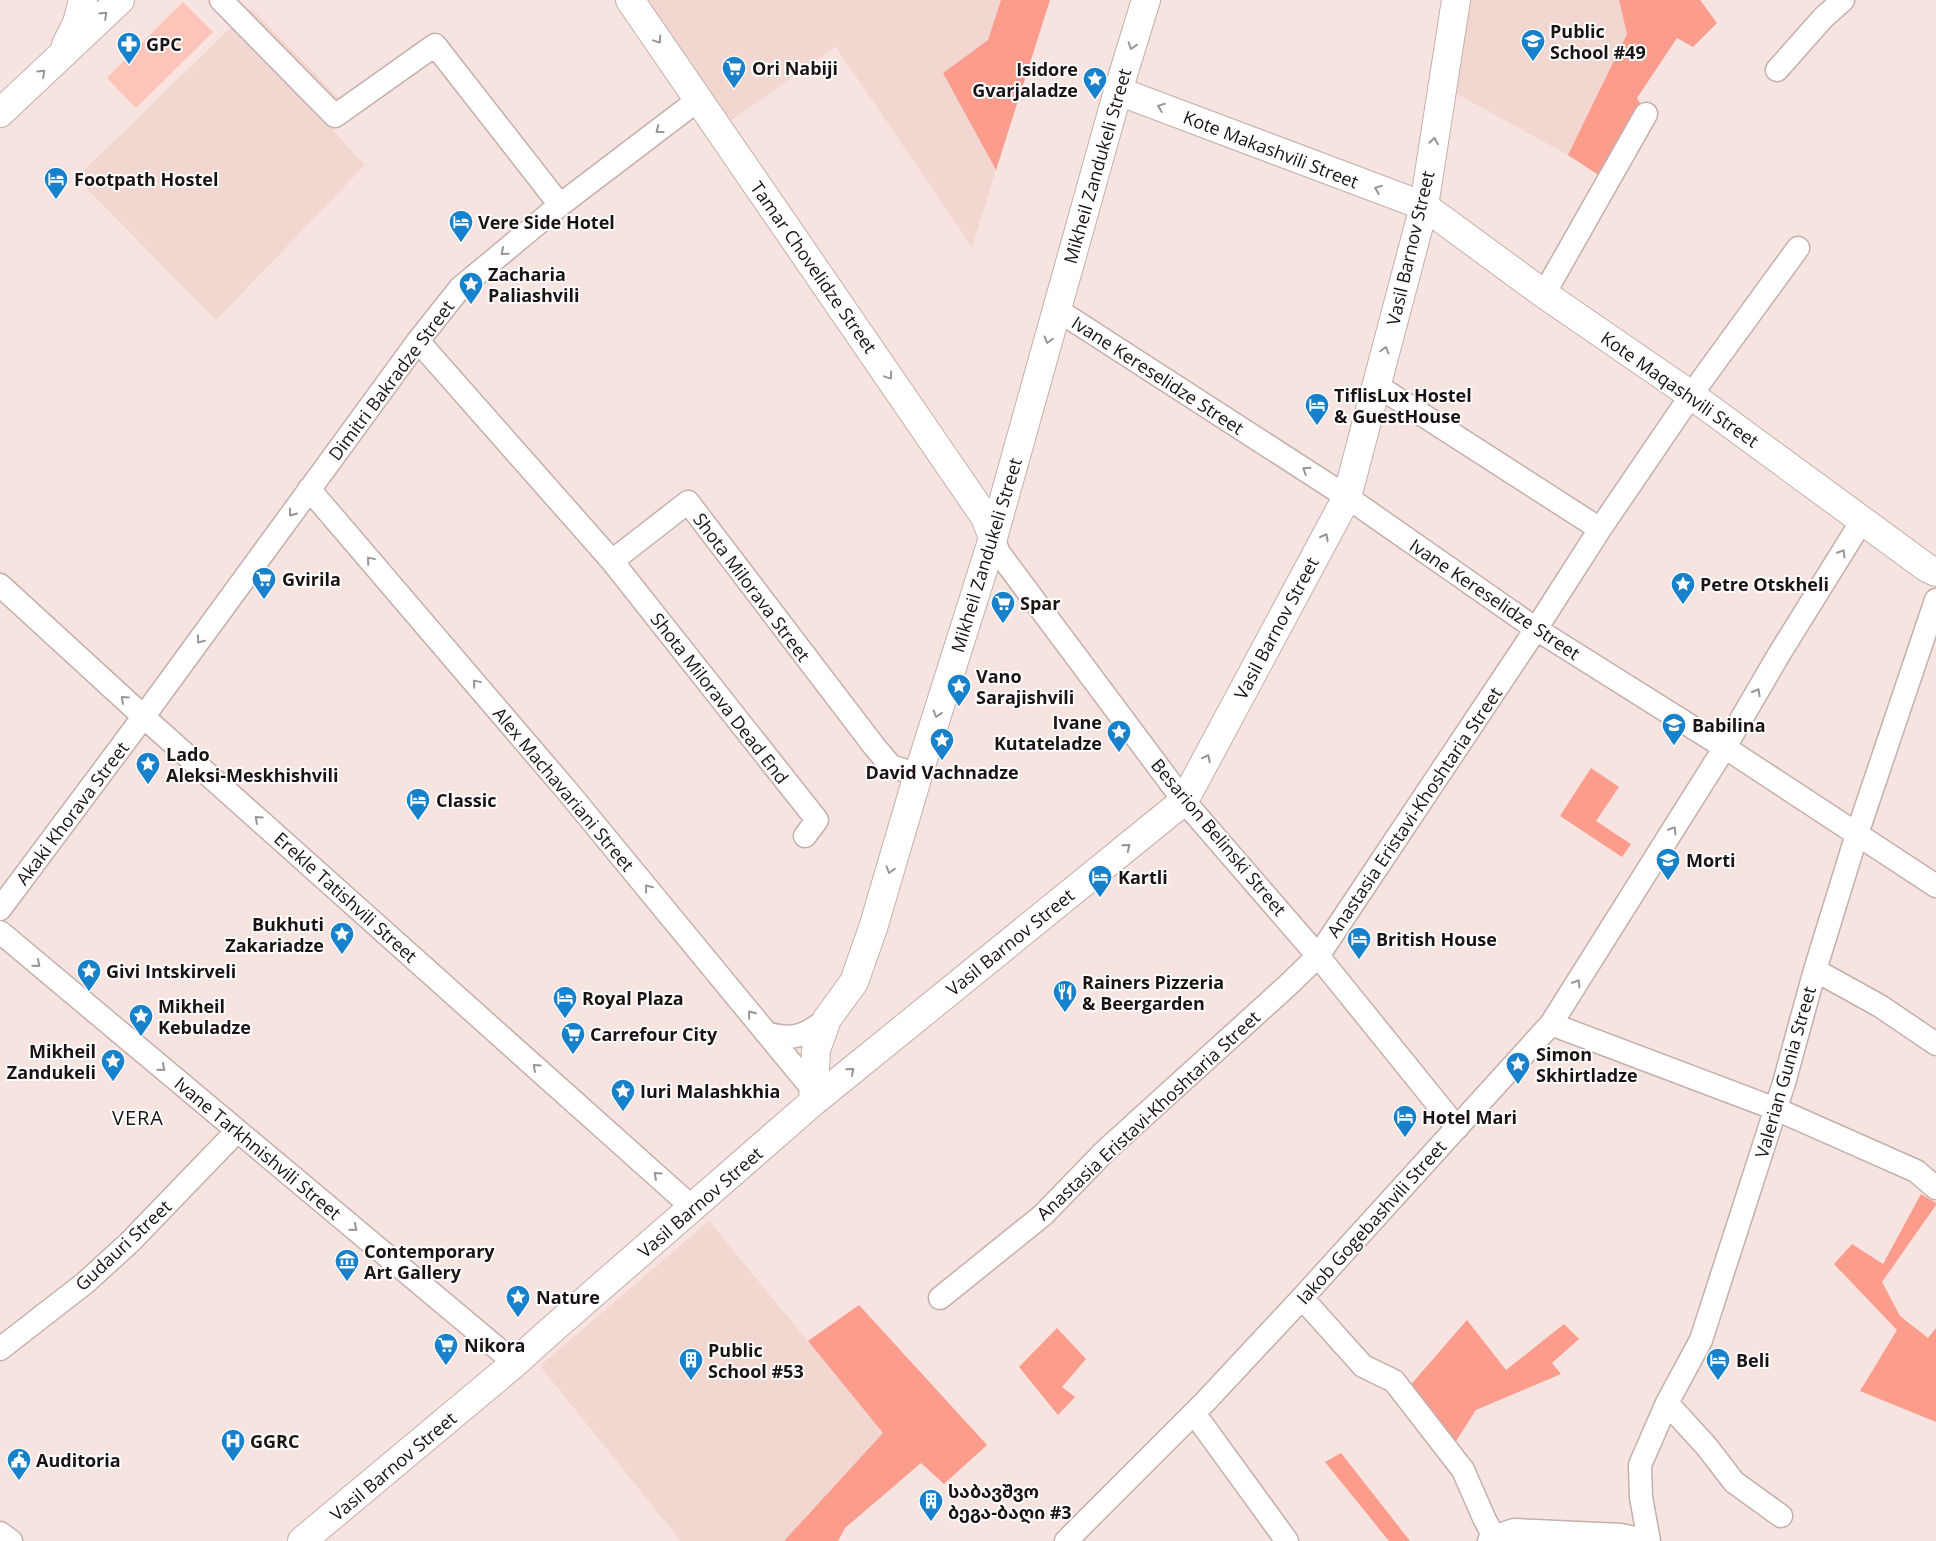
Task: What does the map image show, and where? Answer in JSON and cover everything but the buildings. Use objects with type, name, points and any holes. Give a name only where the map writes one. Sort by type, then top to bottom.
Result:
[{"type":"street","points":[[63,53],[77,23],[83,0]]},
{"type":"street","points":[[0,113],[120,0]]},
{"type":"street","points":[[222,0],[335,116],[434,45],[560,205]]},
{"type":"street","name":"Tamar Chovelidze Street","points":[[630,0],[985,517],[993,538]]},
{"type":"street","name":"Mikheil Zandukeli Street","points":[[814,1097],[816,1050],[827,1019],[854,982],[859,970],[993,538],[1056,309],[1146,0]]},
{"type":"street","name":"Vasil Barnov Street","points":[[302,1541],[515,1363],[693,1208],[814,1097],[1184,800],[1347,497],[1424,206],[1456,0]]},
{"type":"street","points":[[1777,70],[1823,18],[1842,0]]},
{"type":"street","name":"Kote Makashvili Street","points":[[1118,91],[1424,206]]},
{"type":"street","name":"Dimitri Bakradze Street","points":[[144,716],[309,488],[418,341],[460,288],[560,205],[698,100]]},
{"type":"street","points":[[1544,294],[1646,114]]},
{"type":"street","name":"Kote Maqashvili Street","points":[[1424,206],[1544,294],[1691,395],[1863,519],[1927,568],[1936,572]]},
{"type":"street","name":"Anastasia Eristavi-Khoshtaria Street","points":[[940,1298],[1043,1215],[1105,1151],[1318,956],[1536,629],[1600,529],[1691,395],[1798,248]]},
{"type":"street","name":"Ivane Kereselidze Street","points":[[1056,309],[1347,497],[1536,629],[1725,748],[1936,886]]},
{"type":"street","points":[[418,341],[612,561]]},
{"type":"street","points":[[1376,385],[1600,529]]},
{"type":"street","name":"Alex Machavariani Street","points":[[309,488],[568,792],[766,1033],[814,1097]]},
{"type":"street","name":"Shota Milorava Street","points":[[612,561],[688,502],[891,766],[918,775]]},
{"type":"street","name":"Iakob Gogebashvili Street","points":[[1066,1541],[1194,1414],[1551,1024],[1725,748],[1783,648],[1863,519]]},
{"type":"street","name":"Besarion Belinski Street","points":[[993,538],[999,553],[1184,800],[1318,956],[1457,1128]]},
{"type":"street","name":"Shota Milorava Dead End","points":[[612,561],[816,820],[806,836]]},
{"type":"street","name":"Erekle Tatishvili Street","points":[[0,586],[693,1208]]},
{"type":"street","name":"Valerian Gunia Street","points":[[1649,1541],[1641,1497],[1640,1465],[1667,1403],[1702,1340],[1776,1110],[1815,970],[1857,834],[1936,600]]},
{"type":"street","name":"Akaki Khorava Street","points":[[0,909],[144,716]]},
{"type":"street","name":"Ivane Tarkhnishvili Street","points":[[0,932],[515,1363]]},
{"type":"street","points":[[1815,970],[1880,1006],[1936,1044]]},
{"type":"street","points":[[766,1033],[792,1038],[809,1033],[827,1019]]},
{"type":"street","points":[[1551,1024],[1776,1110],[1916,1171],[1936,1188]]},
{"type":"street","name":"Gudauri Street","points":[[0,1349],[85,1283],[111,1260],[237,1131]]},
{"type":"street","points":[[1302,1298],[1364,1366],[1394,1381],[1463,1470],[1491,1539],[1514,1530],[1621,1535],[1649,1541]]},
{"type":"street","points":[[1667,1403],[1707,1446],[1734,1482],[1782,1516]]},
{"type":"street","points":[[1194,1414],[1287,1541]]},
{"type":"street","points":[[0,1533],[11,1541]]},
{"type":"shaded area","points":[[644,0],[1001,0],[988,40],[943,73],[996,170],[972,247],[836,47],[726,124]]},
{"type":"shaded area","points":[[1001,0],[1050,0],[996,170],[943,73],[988,40]]},
{"type":"shaded area","name":"Public School #49","points":[[1463,0],[1619,0],[1627,34],[1568,155],[1448,89]]},
{"type":"shaded area","points":[[1619,0],[1700,0],[1717,23],[1693,47],[1677,38],[1637,98],[1644,110],[1603,178],[1568,155],[1627,34]]},
{"type":"shaded area","points":[[183,2],[213,32],[136,108],[107,78]]},
{"type":"shaded area","points":[[251,8],[351,111],[333,131],[365,165],[216,320],[76,178]]},
{"type":"shaded area","points":[[1591,768],[1619,787],[1596,821],[1631,844],[1622,857],[1560,816]]},
{"type":"shaded area","points":[[1921,1194],[1936,1203],[1936,1205],[1882,1282],[1900,1316],[1928,1338],[1936,1328],[1936,1422],[1860,1391],[1897,1330],[1834,1264],[1852,1244],[1883,1264]]},
{"type":"shaded area","points":[[709,1221],[883,1433],[784,1541],[681,1541],[540,1366]]},
{"type":"shaded area","points":[[859,1305],[987,1445],[944,1484],[921,1463],[845,1528],[838,1541],[784,1541],[883,1433],[808,1341]]},
{"type":"shaded area","points":[[1467,1320],[1506,1370],[1564,1324],[1579,1339],[1552,1363],[1561,1374],[1476,1410],[1456,1441],[1407,1389]]},
{"type":"shaded area","points":[[1057,1328],[1086,1359],[1062,1387],[1075,1397],[1058,1415],[1019,1367]]},
{"type":"shaded area","points":[[1341,1453],[1410,1541],[1389,1541],[1325,1462]]},
{"type":"place","name":"Public School #49","points":[[1533,62]]},
{"type":"place","name":"GPC","points":[[129,65]]},
{"type":"place","name":"Ori Nabiji","points":[[734,89]]},
{"type":"place","name":"Isidore Gvarjaladze","points":[[1095,100]]},
{"type":"place","name":"Footpath Hostel","points":[[56,200]]},
{"type":"place","name":"Vere Side Hotel","points":[[461,243]]},
{"type":"place","name":"Zacharia Paliashvili","points":[[471,305]]},
{"type":"place","name":"TiflisLux Hostel & GuestHouse","points":[[1317,426]]},
{"type":"place","name":"Gvirila","points":[[264,600]]},
{"type":"place","name":"Petre Otskheli","points":[[1683,605]]},
{"type":"place","name":"Spar","points":[[1003,624]]},
{"type":"place","name":"Vano Sarajishvili","points":[[959,707]]},
{"type":"place","name":"Babilina","points":[[1674,746]]},
{"type":"place","name":"Ivane Kutateladze","points":[[1119,753]]},
{"type":"place","name":"David Vachnadze","points":[[942,761]]},
{"type":"place","name":"Lado Aleksi-Meskhishvili","points":[[148,785]]},
{"type":"place","name":"Classic","points":[[418,821]]},
{"type":"place","name":"Morti","points":[[1668,881]]},
{"type":"place","name":"Kartli","points":[[1100,898]]},
{"type":"place","name":"Bukhuti Zakariadze","points":[[342,955]]},
{"type":"place","name":"British House","points":[[1359,960]]},
{"type":"place","name":"Givi Intskirveli","points":[[89,992]]},
{"type":"place","name":"Rainers Pizzeria & Beergarden","points":[[1065,1013]]},
{"type":"place","name":"Royal Plaza","points":[[565,1019]]},
{"type":"place","name":"Mikheil Kebuladze","points":[[141,1037]]},
{"type":"place","name":"Carrefour City","points":[[573,1055]]},
{"type":"place","name":"Mikheil Zandukeli","points":[[113,1082]]},
{"type":"place","name":"Simon Skhirtladze","points":[[1518,1085]]},
{"type":"place","name":"Iuri Malashkhia","points":[[623,1112]]},
{"type":"place","name":"Hotel Mari","points":[[1405,1138]]},
{"type":"place","name":"Contemporary Art Gallery","points":[[347,1282]]},
{"type":"place","name":"Nature","points":[[518,1318]]},
{"type":"place","name":"Nikora","points":[[446,1366]]},
{"type":"place","name":"Public School #53","points":[[691,1381]]},
{"type":"place","name":"Beli","points":[[1718,1381]]},
{"type":"place","name":"GGRC","points":[[233,1462]]},
{"type":"place","name":"Auditoria","points":[[19,1481]]},
{"type":"place","name":"საბავშვო ბეგა-ბაღი #3","points":[[931,1522]]},
{"type":"district","name":"VERA","points":[[138,1117]]}]
